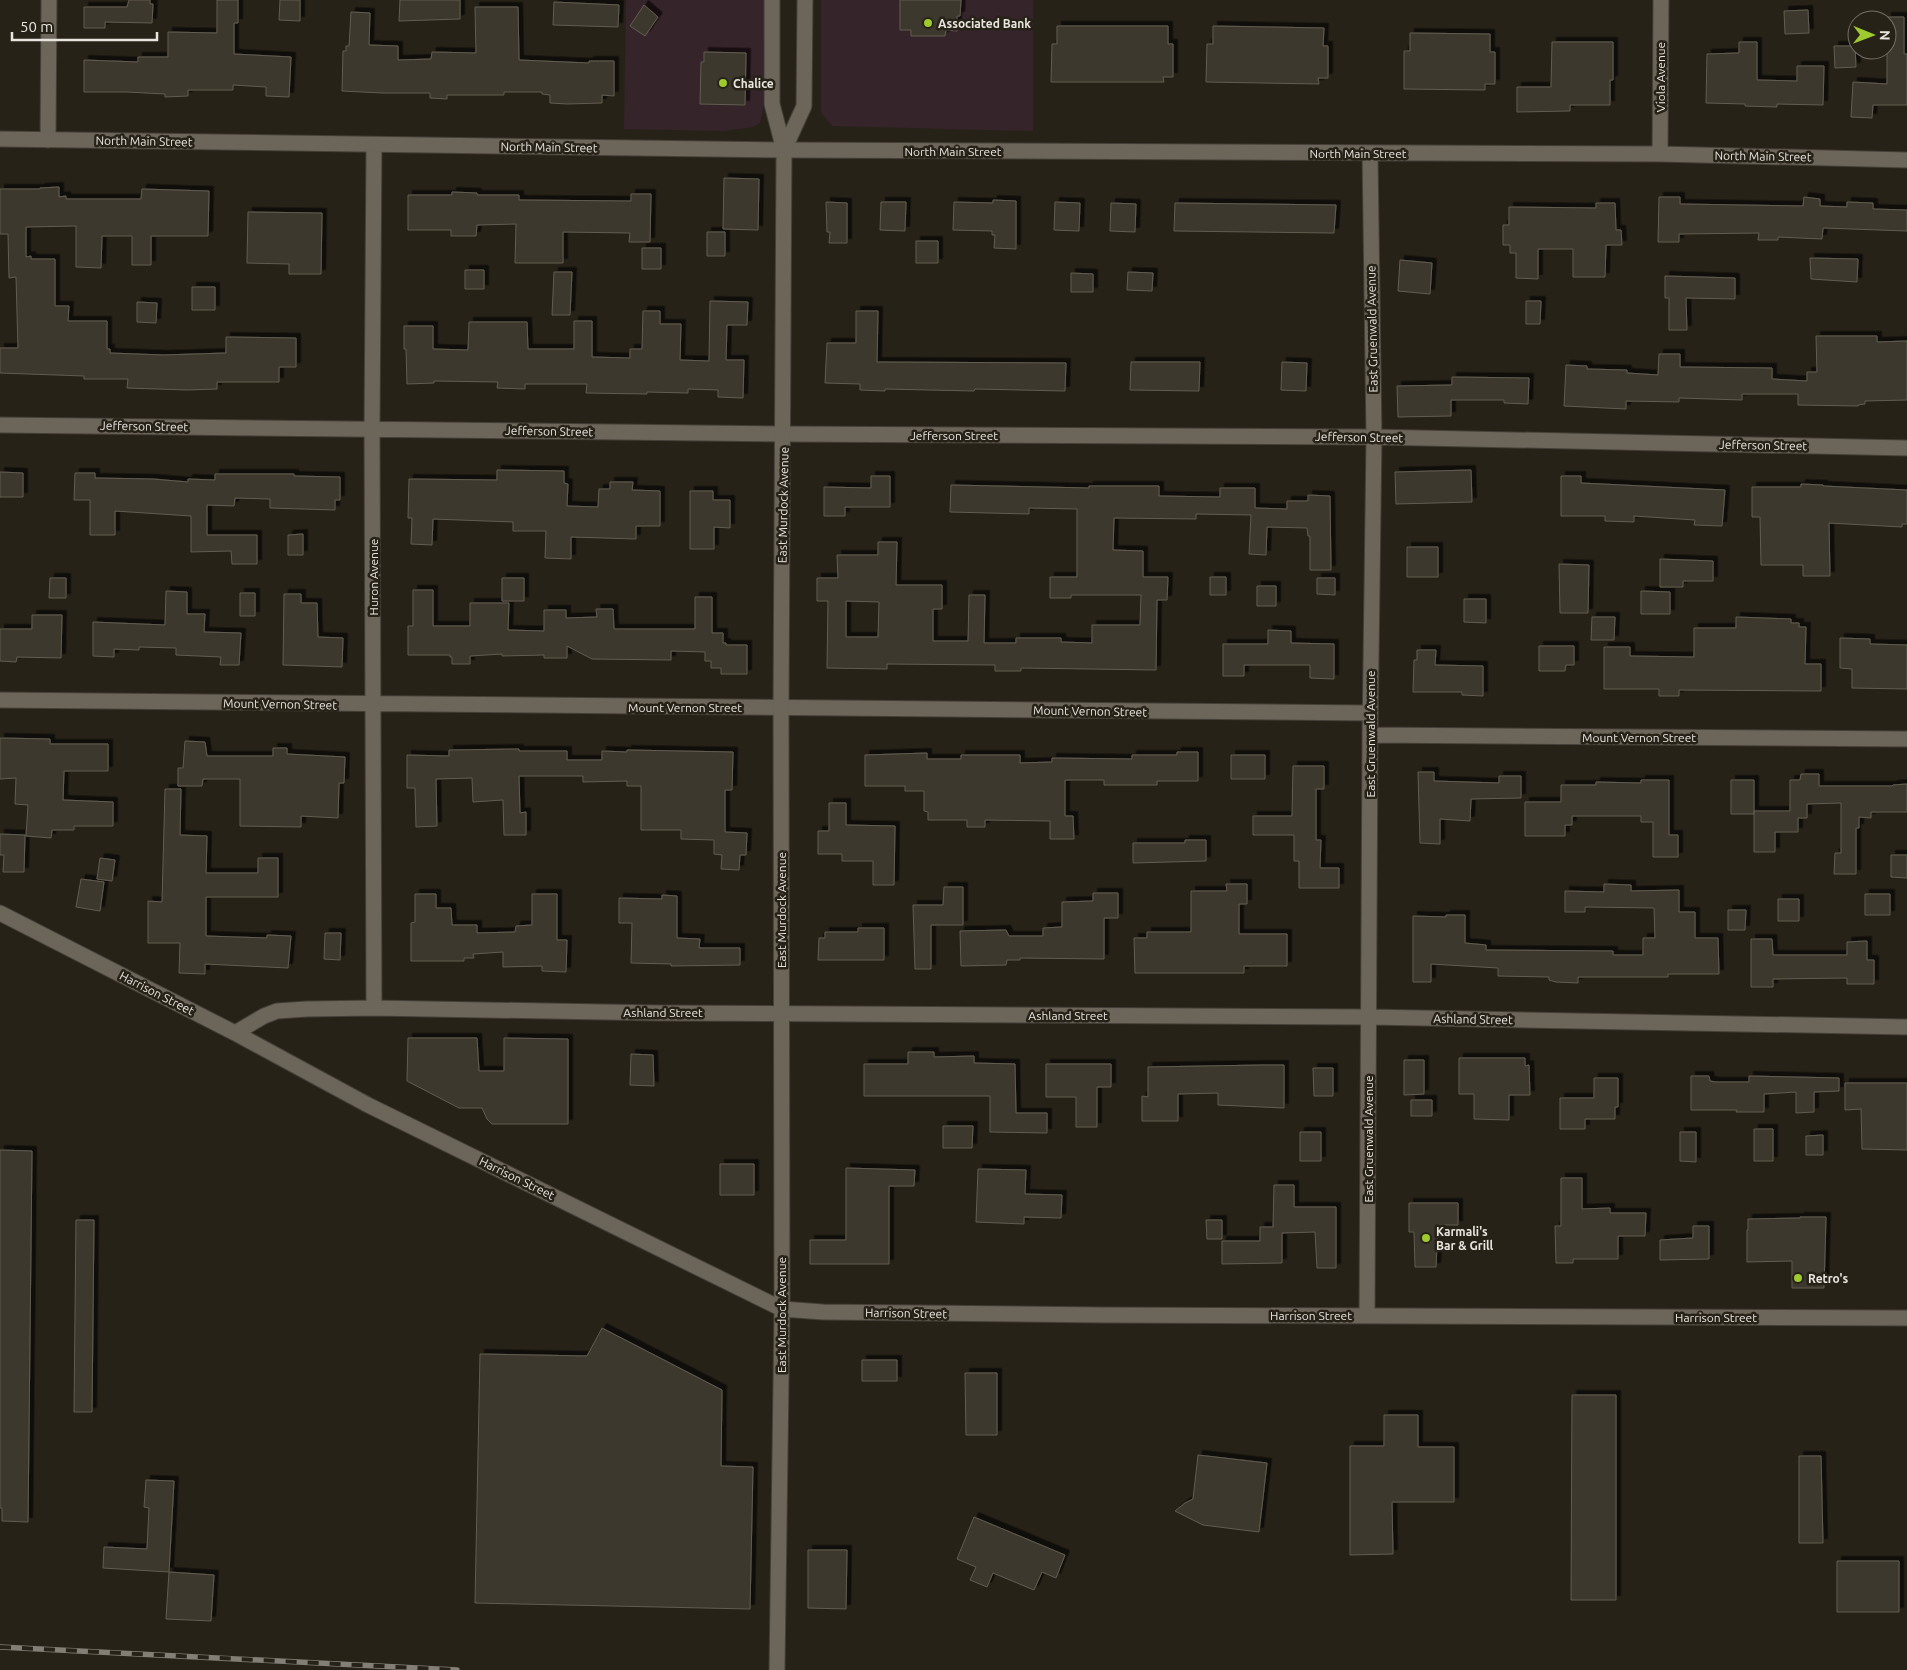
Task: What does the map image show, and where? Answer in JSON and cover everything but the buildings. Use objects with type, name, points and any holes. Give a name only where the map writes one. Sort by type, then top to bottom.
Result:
[{"type":"street","points":[[48,140],[49,0]]},
{"type":"street","points":[[772,0],[772,104],[784,150]]},
{"type":"street","points":[[784,150],[804,106],[805,0]]},
{"type":"street","name":"Viola Avenue","points":[[1660,0],[1660,154]]},
{"type":"street","name":"North Main Street","points":[[0,139],[784,150],[1660,154],[1907,160]]},
{"type":"street","name":"Huron Avenue","points":[[374,145],[372,428],[374,1008]]},
{"type":"street","name":"East Murdock Avenue","points":[[777,1670],[782,1309],[781,708],[784,150]]},
{"type":"street","name":"East Gruenwald Avenue","points":[[1367,1315],[1370,713],[1374,437],[1370,153]]},
{"type":"street","name":"Jefferson Street","points":[[0,425],[783,434],[1374,437],[1907,448]]},
{"type":"street","name":"Mount Vernon Street","points":[[0,700],[1370,713]]},
{"type":"street","name":"Mount Vernon Street","points":[[1370,735],[1907,739]]},
{"type":"street","name":"Harrison Street","points":[[0,913],[235,1033],[368,1105],[782,1309],[823,1312],[1103,1316],[1367,1315],[1907,1318]]},
{"type":"street","name":"Ashland Street","points":[[235,1033],[264,1016],[277,1012],[306,1009],[374,1008],[1369,1017],[1907,1028]]},
{"type":"shaded area","points":[[626,0],[764,0],[763,109],[760,123],[752,127],[724,131],[624,129]]},
{"type":"shaded area","points":[[821,0],[1033,0],[1033,131],[832,126],[821,112]]},
{"type":"railway","points":[[0,1647],[457,1670]]},
{"type":"place","name":"Associated Bank","points":[[928,23]]},
{"type":"place","name":"Chalice","points":[[723,83]]},
{"type":"place","name":"Karmali's Bar & Grill","points":[[1426,1238]]},
{"type":"place","name":"Retro's","points":[[1798,1278]]}]
